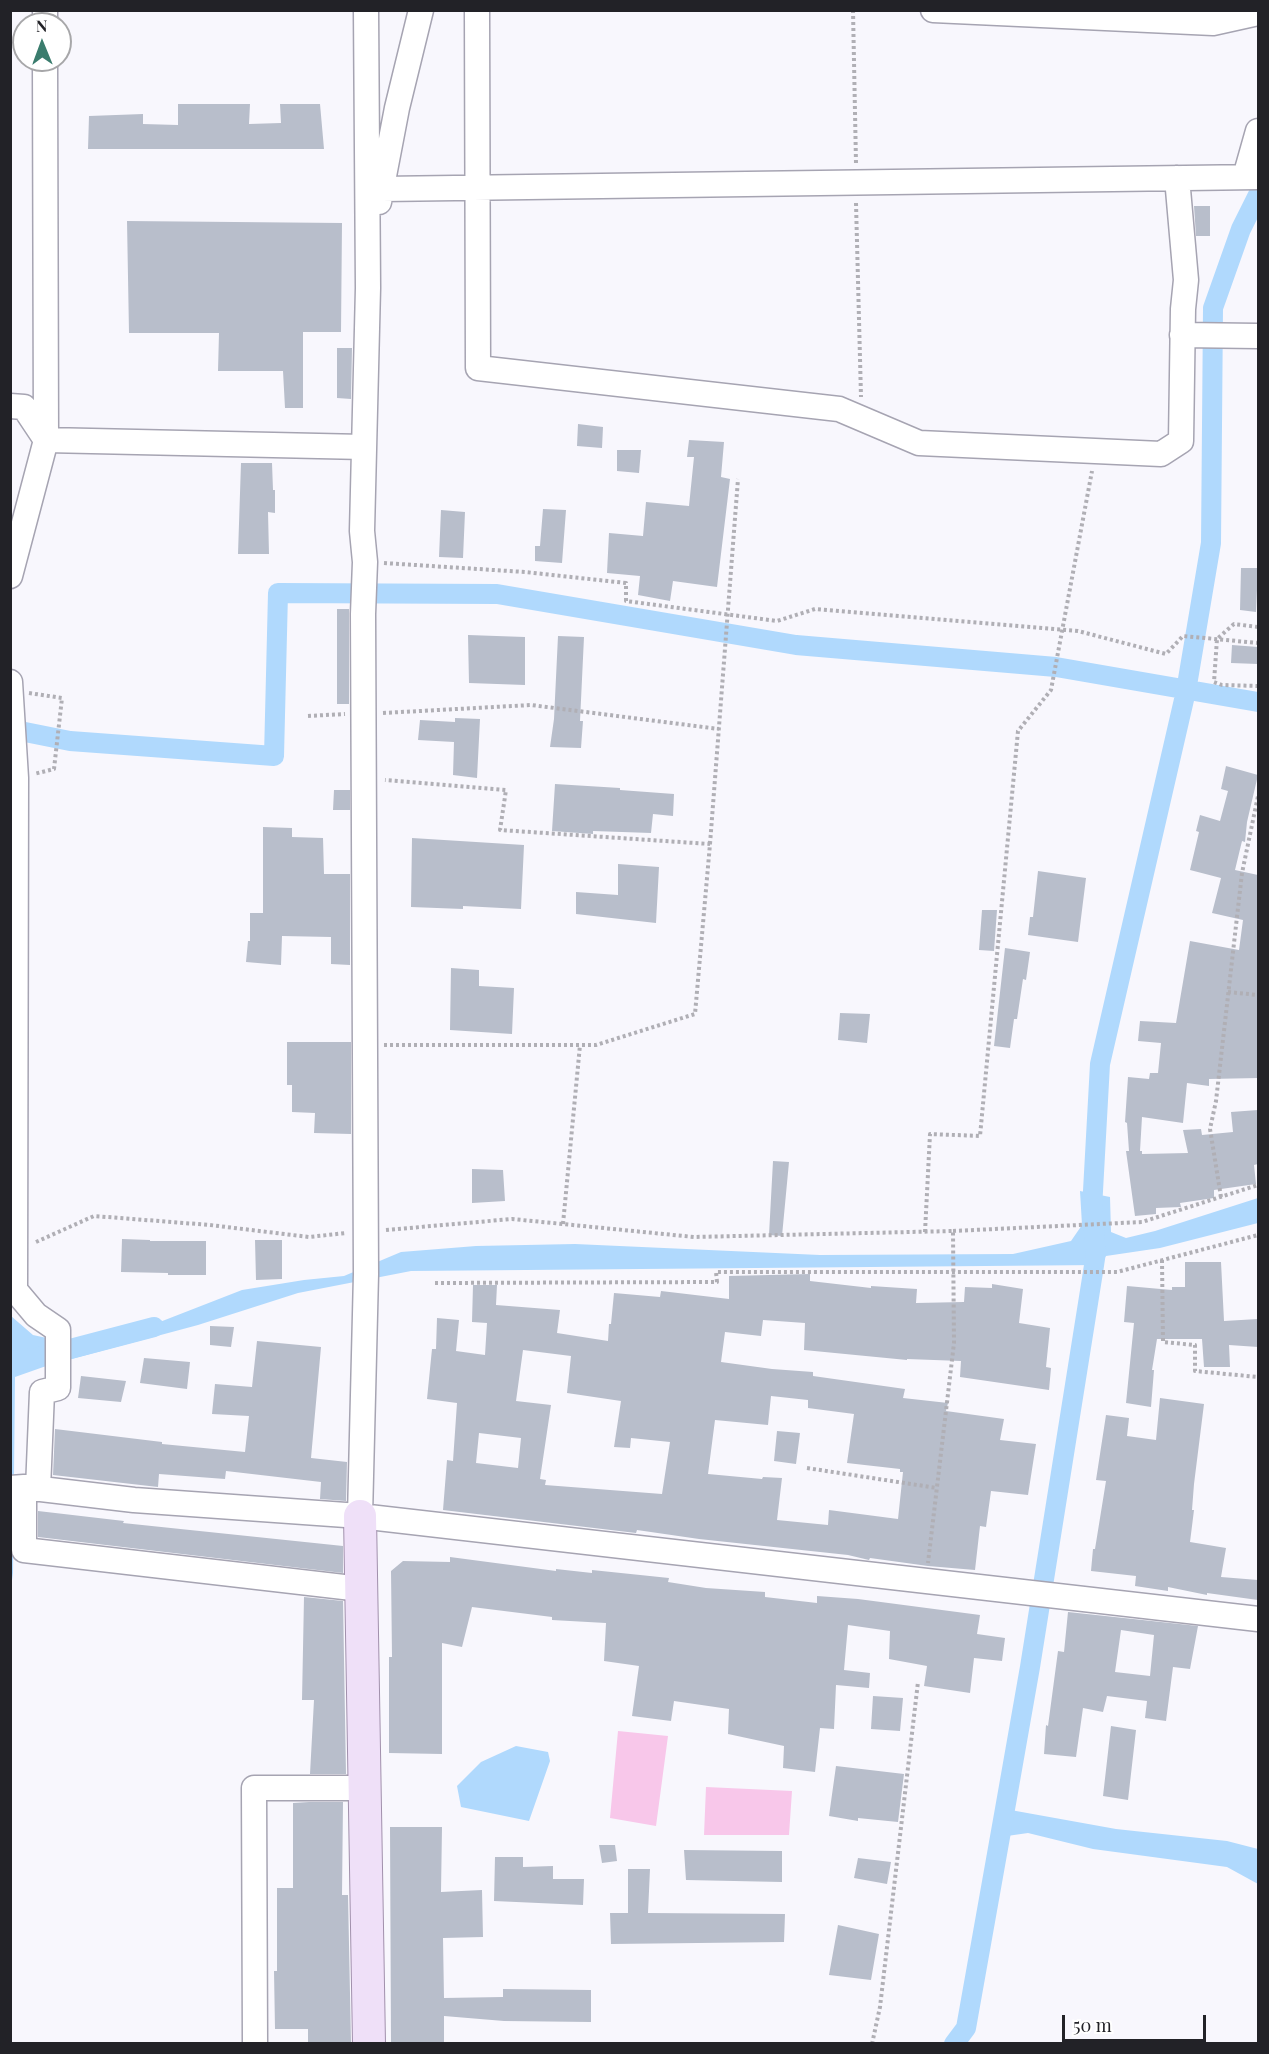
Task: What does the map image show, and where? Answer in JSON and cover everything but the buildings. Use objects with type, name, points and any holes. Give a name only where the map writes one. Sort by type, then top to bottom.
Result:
[{"type":"main road","points":[[360,1516],[369,2043]]},
{"type":"street","points":[[360,1516],[366,1274],[363,614],[366,562],[362,531],[368,288],[366,10]]},
{"type":"street","points":[[368,288],[375,222],[421,10]]},
{"type":"street","points":[[477,10],[478,368],[839,409],[919,443],[1161,454],[1181,441],[1182,334],[1186,280],[1177,178]]},
{"type":"street","points":[[933,10],[1213,23],[1258,13]]},
{"type":"street","points":[[10,576],[46,440],[45,72]]},
{"type":"street","points":[[382,189],[1252,177],[1258,131]]},
{"type":"street","points":[[1182,334],[1258,336]]},
{"type":"street","points":[[10,406],[24,406],[46,440]]},
{"type":"street","points":[[46,440],[364,447]]},
{"type":"street","points":[[10,682],[16,778],[15,1290],[36,1315],[58,1330],[58,1388],[42,1392],[24,1488],[24,1550],[361,1589]]},
{"type":"street","points":[[24,1488],[134,1500],[360,1516],[1258,1619]]},
{"type":"street","points":[[255,2043],[254,1788],[365,1788]]},
{"type":"path","points":[[852,10],[861,418]]},
{"type":"path","points":[[925,1232],[930,1134],[980,1136],[1018,730],[1051,690],[1095,451]]},
{"type":"path","points":[[365,1045],[596,1045],[695,1014],[738,479]]},
{"type":"path","points":[[366,562],[525,572],[626,583],[626,601],[777,621],[815,609],[1078,631],[1166,654],[1182,636],[1258,643]]},
{"type":"path","points":[[1258,627],[1233,624],[1217,639],[1214,682],[1222,685],[1258,686]]},
{"type":"path","points":[[11,690],[62,698],[54,769],[16,778]]},
{"type":"path","points":[[308,716],[531,705],[719,729]]},
{"type":"path","points":[[363,778],[506,790],[500,830],[710,844]]},
{"type":"path","points":[[1221,1197],[1210,1129],[1216,1101],[1242,873],[1258,796]]},
{"type":"path","points":[[1228,992],[1258,995]]},
{"type":"path","points":[[563,1224],[580,1045]]},
{"type":"path","points":[[15,1251],[94,1216],[210,1225],[309,1237],[512,1219],[694,1237],[925,1232],[1142,1222],[1258,1185]]},
{"type":"path","points":[[926,1581],[954,1343],[953,1231]]},
{"type":"path","points":[[435,1283],[717,1282],[716,1272],[1117,1272],[1258,1235]]},
{"type":"path","points":[[1162,1260],[1163,1342],[1196,1345],[1195,1371],[1258,1377]]},
{"type":"path","points":[[807,1468],[937,1488]]},
{"type":"path","points":[[872,2043],[881,1996],[918,1682]]},
{"type":"shaded area","points":[[618,1731],[668,1736],[656,1826],[610,1818]]},
{"type":"shaded area","points":[[706,1787],[792,1791],[789,1835],[704,1835]]},
{"type":"water","points":[[1080,1191],[1110,1197],[1111,1232],[1126,1238],[1258,1198],[1258,1223],[1160,1248],[1106,1256],[1100,1265],[411,1271],[298,1293],[198,1325],[49,1365],[15,1377],[11,1588],[11,1316],[33,1335],[93,1348],[242,1290],[344,1276],[401,1252],[476,1246],[575,1244],[820,1255],[1013,1254],[1071,1241],[1082,1225]]},
{"type":"water","points":[[516,1746],[548,1752],[550,1761],[529,1821],[461,1807],[457,1786],[481,1762]]},
{"type":"water","points":[[1005,1809],[1116,1829],[1227,1841],[1258,1849],[1258,1884],[1227,1867],[1093,1849],[1028,1833],[1000,1837]]},
{"type":"waterway","points":[[954,2044],[966,2028],[1030,1667],[1096,1252],[1092,1209],[1100,1064],[1186,691],[1211,543],[1213,308],[1241,229],[1258,195]]},
{"type":"waterway","points":[[10,729],[70,741],[274,756],[278,593],[497,594],[796,645],[1056,667],[1258,702]]},
{"type":"waterway","points":[[10,1361],[36,1358],[154,1327]]}]
